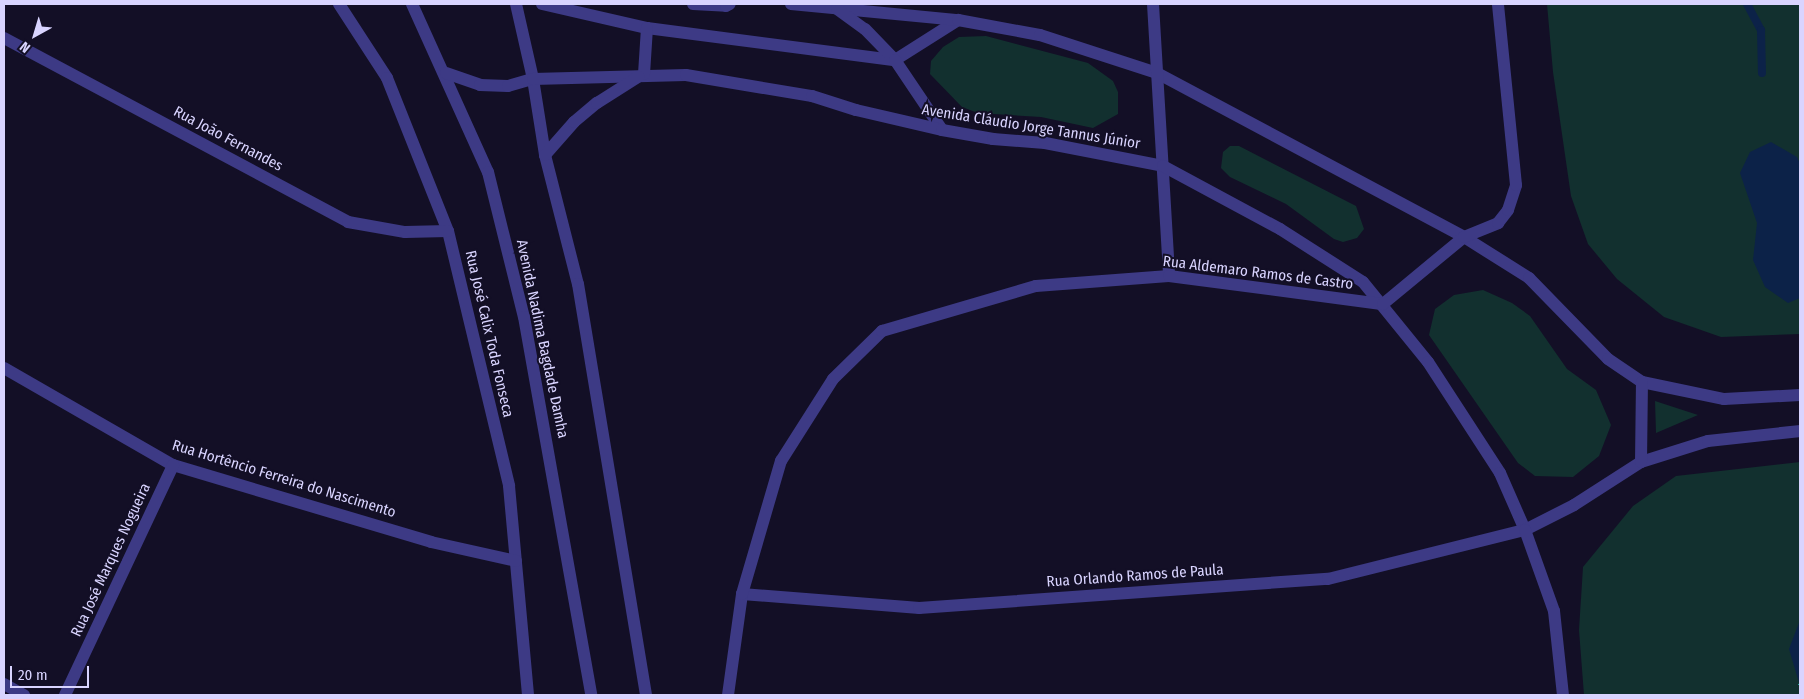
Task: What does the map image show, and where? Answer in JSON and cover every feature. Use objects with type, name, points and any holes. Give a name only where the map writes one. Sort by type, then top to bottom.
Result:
[{"type":"street","name":"Rua José Calix Toda Fonseca","points":[[340,4],[387,78],[448,231],[508,486],[528,695]]},
{"type":"street","points":[[516,4],[534,79],[545,155],[578,284],[646,695]]},
{"type":"street","points":[[542,4],[647,28],[895,60],[958,20]]},
{"type":"street","points":[[693,4],[726,6],[730,4]]},
{"type":"street","points":[[791,4],[958,20],[1040,35],[1157,73],[1464,237],[1529,278],[1608,359],[1642,382],[1724,399],[1800,395]]},
{"type":"street","points":[[1153,4],[1168,276]]},
{"type":"street","points":[[1384,304],[1464,237],[1498,223],[1508,210],[1516,185],[1498,4]]},
{"type":"street","name":"Avenida Nadima Bagdade Damha","points":[[418,6],[488,172],[524,317],[574,584],[592,695]]},
{"type":"street","points":[[837,9],[865,29],[895,60],[942,130]]},
{"type":"street","points":[[545,155],[574,122],[597,103],[620,86],[644,74],[647,28]]},
{"type":"street","name":"Rua João Fernandes","points":[[4,38],[348,222],[406,232],[448,231]]},
{"type":"street","name":"Avenida Cláudio Jorge Tannus Júnior","points":[[446,73],[480,85],[508,86],[534,79],[644,74],[686,75],[812,96],[900,122],[993,140],[1044,143],[1163,166],[1280,229],[1362,282],[1384,304],[1428,362],[1500,473],[1526,530],[1554,611],[1562,695]]},
{"type":"street","name":"Rua Aldemaro Ramos de Castro","points":[[728,695],[742,594],[781,461],[833,379],[882,331],[1036,286],[1168,276],[1384,304]]},
{"type":"street","name":"Rua Hortêncio Ferreira do Nascimento","points":[[4,368],[173,465],[431,542],[516,561]]},
{"type":"street","points":[[1641,462],[1642,382]]},
{"type":"street","points":[[1526,530],[1574,505],[1641,462],[1708,441],[1800,431]]},
{"type":"street","name":"Rua José Marques Nogueira","points":[[65,695],[173,465]]},
{"type":"street","name":"Rua Orlando Ramos de Paula","points":[[742,594],[919,608],[1328,579],[1526,530]]},
{"type":"street","points":[[4,684],[24,695]]},
{"type":"green space","points":[[1547,4],[1800,4],[1800,334],[1721,337],[1664,317],[1617,279],[1588,244],[1571,196],[1553,72]]},
{"type":"green space","points":[[986,36],[1088,63],[1113,81],[1118,92],[1118,114],[1093,128],[1041,117],[978,113],[962,107],[930,74],[931,61],[943,47],[959,37]]},
{"type":"green space","points":[[1230,146],[1239,146],[1356,206],[1364,229],[1357,238],[1343,242],[1334,239],[1286,204],[1230,177],[1221,168],[1223,152]]},
{"type":"green space","points":[[1483,290],[1512,303],[1530,316],[1567,369],[1596,390],[1611,425],[1599,456],[1573,477],[1535,476],[1518,463],[1429,335],[1435,309],[1454,295]]},
{"type":"green space","points":[[1655,401],[1698,415],[1656,433]]},
{"type":"green space","points":[[1800,462],[1800,695],[1584,695],[1579,630],[1583,567],[1633,506],[1676,476]]},
{"type":"water","points":[[1771,142],[1797,157],[1800,164],[1800,298],[1788,303],[1765,287],[1753,260],[1757,223],[1740,173],[1750,152]]},
{"type":"water","points":[[1800,620],[1800,686],[1789,649]]},
{"type":"waterway","points":[[1747,4],[1761,30],[1762,73]]}]
